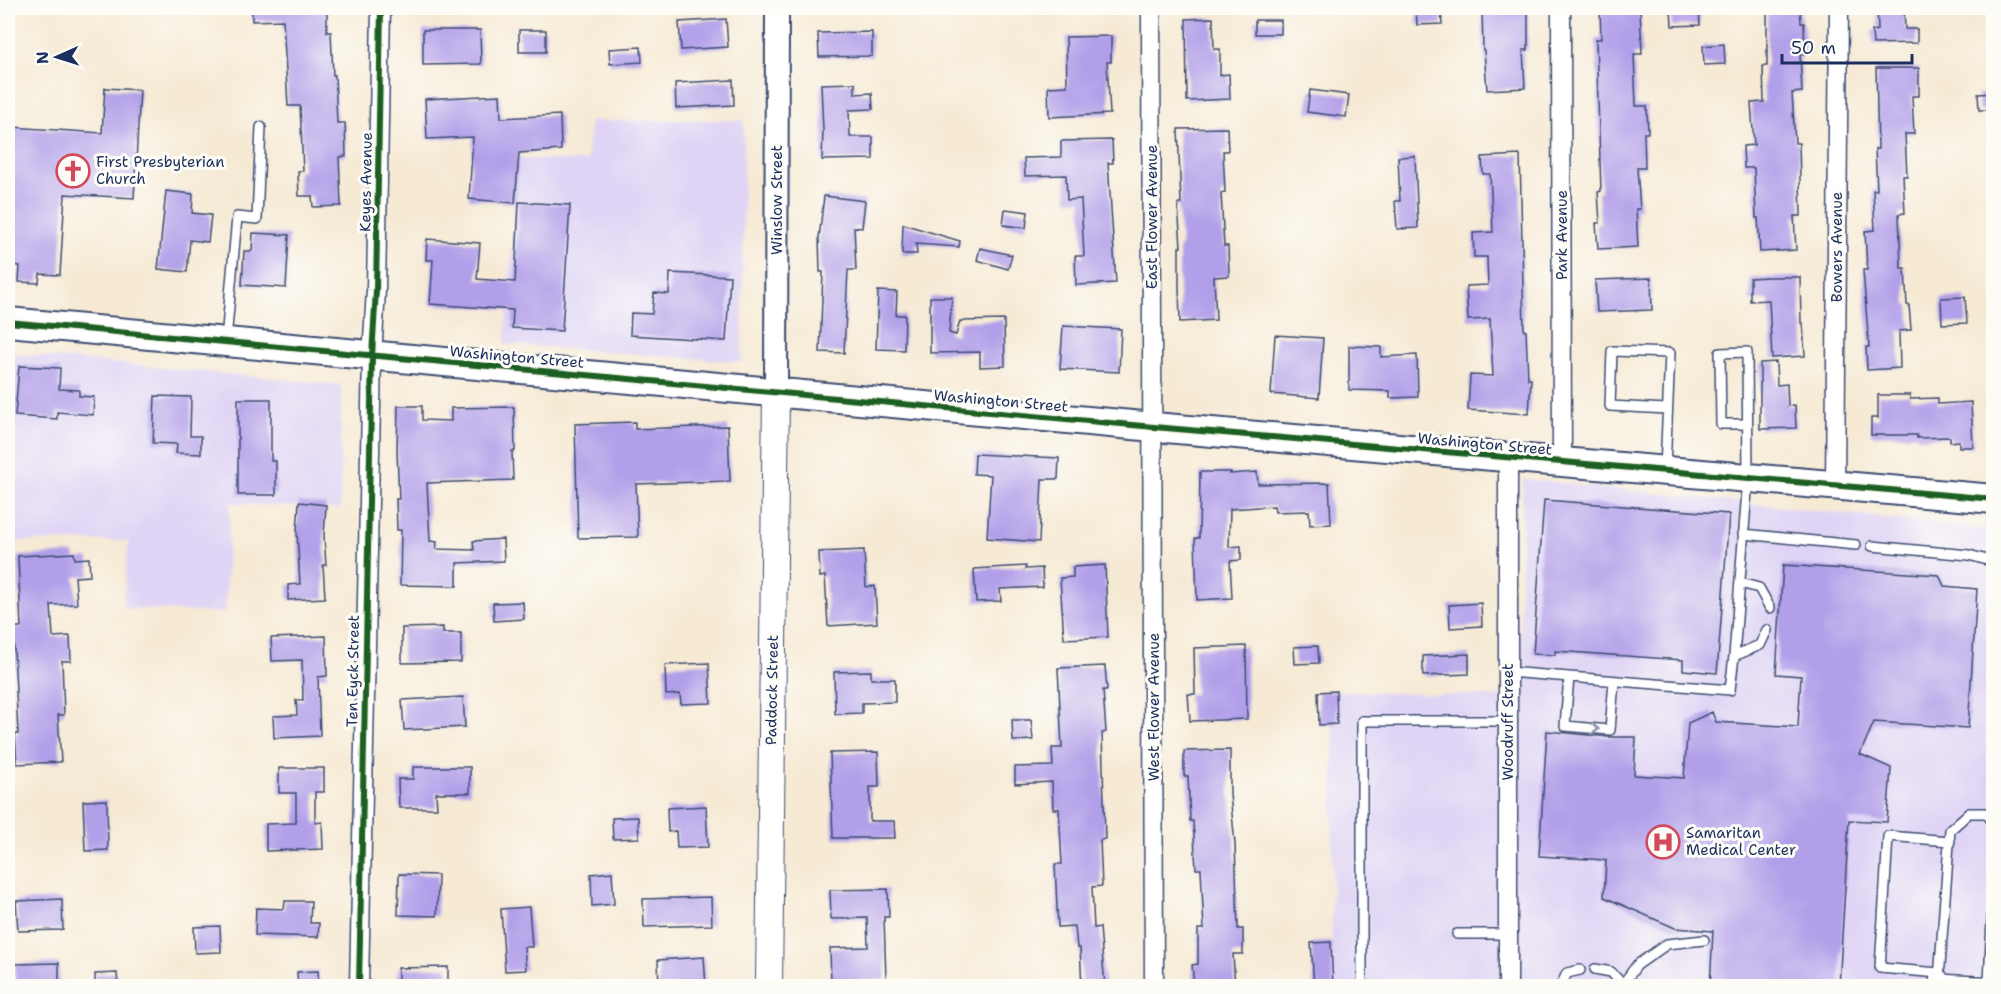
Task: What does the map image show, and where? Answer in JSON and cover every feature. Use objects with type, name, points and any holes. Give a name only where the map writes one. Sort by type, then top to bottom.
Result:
[{"type":"main road","name":"Washington Street","points":[[8,322],[1154,427],[1994,499]]},
{"type":"main road","name":"Paddock Street","points":[[769,987],[776,393]]},
{"type":"street","name":"Keyes Avenue","points":[[372,356],[376,290],[381,8]]},
{"type":"street","name":"Winslow Street","points":[[776,393],[777,8]]},
{"type":"street","name":"East Flower Avenue","points":[[1151,8],[1154,427]]},
{"type":"street","name":"Park Avenue","points":[[1561,8],[1562,462]]},
{"type":"street","name":"Bowers Avenue","points":[[1835,486],[1839,8]]},
{"type":"street","name":"Ten Eyck Street","points":[[360,987],[372,356]]},
{"type":"street","name":"West Flower Avenue","points":[[1154,427],[1154,987]]},
{"type":"street","name":"Woodruff Street","points":[[1508,458],[1508,987]]},
{"type":"lane","points":[[226,343],[237,218],[257,219],[261,127]]},
{"type":"lane","points":[[1665,471],[1670,353],[1612,351],[1610,406],[1667,409]]},
{"type":"lane","points":[[1508,672],[1730,690],[1748,478],[1747,352],[1720,353],[1721,424],[1747,424]]},
{"type":"lane","points":[[1743,534],[1856,545]]},
{"type":"lane","points":[[1872,546],[1969,555],[1994,561]]},
{"type":"lane","points":[[1740,583],[1759,588],[1770,608]]},
{"type":"lane","points":[[1734,656],[1760,645],[1767,630]]},
{"type":"lane","points":[[1569,677],[1565,726],[1610,730],[1614,681]]},
{"type":"lane","points":[[1362,987],[1362,721],[1508,721]]},
{"type":"lane","points":[[1939,979],[1950,830],[1969,813],[1987,813],[1994,825]]},
{"type":"lane","points":[[1950,841],[1888,836],[1880,968],[1939,979],[1991,982],[1994,878]]},
{"type":"lane","points":[[1457,934],[1508,934]]},
{"type":"lane","points":[[1595,969],[1611,972],[1623,985],[1637,965],[1667,944],[1704,940]]},
{"type":"lane","points":[[1561,987],[1567,973],[1581,970]]},
{"type":"shaded area","points":[[744,120],[742,362],[505,344],[518,159],[587,161],[590,121]]},
{"type":"shaded area","points":[[8,353],[341,385],[340,509],[230,503],[225,613],[123,608],[128,541],[8,541]]},
{"type":"shaded area","name":"Samaritan Medical Center","points":[[1523,479],[1993,530],[1993,986],[1331,986],[1334,691],[1518,697]]},
{"type":"building","points":[[252,8],[327,8],[327,32],[331,32],[333,75],[335,75],[337,123],[345,123],[346,156],[339,157],[341,206],[313,207],[312,196],[299,196],[298,171],[303,171],[300,106],[288,106],[283,20],[252,21]]},
{"type":"building","points":[[1416,8],[1441,8],[1442,24],[1417,25]]},
{"type":"building","points":[[1482,8],[1528,8],[1528,50],[1523,50],[1525,88],[1487,90]]},
{"type":"building","points":[[1600,8],[1640,8],[1642,54],[1634,54],[1636,106],[1647,106],[1648,133],[1644,133],[1645,168],[1637,168],[1640,209],[1636,209],[1638,247],[1598,249],[1596,223],[1600,223],[1598,192],[1601,191],[1596,39],[1601,39]]},
{"type":"building","points":[[1671,8],[1699,8],[1700,25],[1672,26]]},
{"type":"building","points":[[1767,8],[1800,8],[1801,23],[1804,23],[1805,54],[1800,54],[1802,92],[1792,93],[1795,143],[1799,143],[1801,216],[1794,216],[1796,250],[1760,252],[1754,168],[1744,168],[1743,146],[1754,145],[1751,103],[1764,102],[1763,66],[1767,66]]},
{"type":"building","points":[[1877,8],[1904,8],[1905,29],[1917,29],[1917,43],[1873,44],[1872,31],[1878,30]]},
{"type":"building","points":[[1213,18],[1214,49],[1220,49],[1220,75],[1229,74],[1230,99],[1187,101],[1186,19]]},
{"type":"building","points":[[726,19],[728,47],[681,50],[679,22]]},
{"type":"building","points":[[1255,20],[1281,20],[1281,34],[1255,34]]},
{"type":"building","points":[[423,30],[480,30],[481,64],[423,65]]},
{"type":"building","points":[[519,30],[546,30],[546,52],[519,52]]},
{"type":"building","points":[[872,32],[872,56],[819,57],[818,33]]},
{"type":"building","points":[[1111,36],[1111,62],[1107,62],[1110,114],[1049,117],[1048,87],[1067,86],[1066,37]]},
{"type":"building","points":[[1724,44],[1725,64],[1704,65],[1703,46]]},
{"type":"building","points":[[641,47],[642,62],[610,64],[609,49]]},
{"type":"building","points":[[1876,68],[1919,68],[1919,96],[1912,96],[1914,134],[1905,134],[1907,176],[1903,176],[1905,213],[1899,214],[1901,268],[1905,268],[1911,330],[1899,331],[1900,368],[1867,370],[1866,347],[1869,347],[1863,270],[1867,270],[1865,231],[1875,230],[1873,190],[1877,190],[1875,149],[1878,149]]},
{"type":"building","points":[[733,80],[734,105],[676,108],[675,83]]},
{"type":"building","points":[[855,83],[855,94],[872,93],[873,109],[849,110],[850,137],[873,137],[873,159],[822,160],[821,84]]},
{"type":"building","points":[[105,88],[140,90],[134,198],[65,194],[60,275],[40,274],[39,283],[19,282],[20,266],[8,265],[11,127],[102,133]]},
{"type":"building","points":[[1310,90],[1349,95],[1346,117],[1307,112]]},
{"type":"building","points":[[1994,93],[1994,110],[1979,110],[1978,94]]},
{"type":"building","points":[[500,95],[501,118],[560,115],[561,150],[519,153],[515,203],[469,199],[473,137],[427,139],[425,99]]},
{"type":"building","points":[[1227,128],[1228,151],[1223,151],[1225,192],[1221,193],[1224,246],[1228,246],[1229,276],[1214,277],[1216,320],[1180,322],[1179,247],[1181,247],[1178,204],[1181,204],[1178,129]]},
{"type":"building","points":[[1112,140],[1113,163],[1108,163],[1116,283],[1076,285],[1075,256],[1084,256],[1081,199],[1067,200],[1066,175],[1025,176],[1024,158],[1061,157],[1061,141]]},
{"type":"building","points":[[1520,155],[1524,331],[1526,331],[1528,379],[1531,379],[1529,414],[1468,410],[1470,375],[1493,376],[1490,319],[1468,320],[1466,286],[1488,285],[1487,257],[1474,257],[1473,233],[1493,232],[1490,174],[1483,174],[1482,157]]},
{"type":"building","points":[[1415,156],[1418,228],[1397,229],[1395,201],[1400,201],[1398,157]]},
{"type":"building","points":[[166,191],[193,194],[192,213],[211,215],[208,242],[190,240],[187,272],[158,269]]},
{"type":"building","points":[[824,196],[865,201],[862,228],[854,227],[856,270],[848,270],[844,353],[820,352],[823,272],[820,272],[819,238]]},
{"type":"building","points":[[519,202],[570,205],[562,331],[512,328],[513,310],[430,304],[433,260],[426,260],[427,239],[480,243],[477,279],[515,282]]},
{"type":"building","points":[[1005,209],[1028,212],[1026,228],[1003,225]]},
{"type":"building","points":[[903,224],[960,241],[959,247],[916,244],[917,254],[902,254]]},
{"type":"building","points":[[253,233],[289,235],[286,288],[242,285],[244,251],[252,251]]},
{"type":"building","points":[[980,248],[1012,255],[1008,269],[977,260]]},
{"type":"building","points":[[670,273],[730,276],[726,341],[630,335],[631,313],[652,314],[654,293],[669,294]]},
{"type":"building","points":[[1800,277],[1801,323],[1803,323],[1805,356],[1772,358],[1769,300],[1750,301],[1750,278]]},
{"type":"building","points":[[1651,278],[1652,310],[1597,312],[1595,280]]},
{"type":"building","points":[[878,291],[897,292],[896,315],[905,315],[904,350],[876,349]]},
{"type":"building","points":[[930,297],[952,297],[949,333],[956,335],[960,321],[1004,320],[1005,366],[980,367],[980,352],[930,353]]},
{"type":"building","points":[[1965,297],[1967,323],[1942,324],[1941,298]]},
{"type":"building","points":[[1063,326],[1121,329],[1119,372],[1060,369]]},
{"type":"building","points":[[1275,335],[1323,338],[1319,398],[1271,394]]},
{"type":"building","points":[[1349,346],[1381,347],[1381,357],[1417,355],[1418,397],[1390,398],[1390,391],[1349,390]]},
{"type":"building","points":[[1776,362],[1777,385],[1787,384],[1788,406],[1795,405],[1796,428],[1760,429],[1760,363]]},
{"type":"building","points":[[19,366],[60,368],[59,389],[79,390],[79,396],[94,397],[93,415],[57,412],[57,419],[15,416]]},
{"type":"building","points":[[1878,395],[1910,395],[1910,399],[1938,398],[1938,404],[1971,402],[1973,447],[1959,447],[1959,441],[1950,442],[1950,437],[1917,438],[1917,435],[1871,435],[1871,418],[1878,418]]},
{"type":"building","points":[[155,396],[191,397],[190,436],[201,436],[201,454],[176,453],[177,444],[153,443]]},
{"type":"building","points":[[238,399],[271,399],[271,461],[276,461],[276,495],[238,495]]},
{"type":"building","points":[[398,406],[422,406],[422,420],[451,421],[451,408],[514,407],[513,480],[427,483],[430,541],[437,542],[436,549],[474,550],[473,541],[503,539],[504,561],[457,563],[457,586],[400,585],[401,530],[397,530],[396,499],[399,499]]},
{"type":"building","points":[[635,422],[635,429],[728,426],[730,481],[636,484],[638,537],[578,538],[575,424]]},
{"type":"building","points":[[975,454],[1059,458],[1058,479],[1042,479],[1039,542],[987,538],[991,475],[974,474]]},
{"type":"building","points":[[1200,472],[1231,472],[1230,474],[1257,472],[1258,484],[1329,483],[1331,524],[1310,525],[1309,511],[1275,512],[1274,506],[1230,509],[1229,547],[1241,546],[1241,560],[1230,561],[1232,598],[1197,600],[1195,538],[1199,538]]},
{"type":"building","points":[[1544,500],[1729,514],[1717,673],[1683,670],[1683,660],[1555,651],[1555,655],[1533,654]]},
{"type":"building","points":[[299,502],[326,505],[324,536],[326,565],[323,565],[325,598],[288,600],[288,585],[300,584],[297,532]]},
{"type":"building","points":[[864,550],[866,587],[875,586],[877,623],[828,626],[825,576],[820,577],[819,552]]},
{"type":"building","points":[[74,553],[75,559],[89,558],[90,576],[75,577],[77,604],[51,605],[53,637],[70,636],[71,661],[62,661],[64,715],[58,715],[61,762],[17,764],[15,734],[18,734],[13,627],[21,627],[18,556]]},
{"type":"building","points":[[1105,565],[1108,637],[1064,639],[1060,578],[1073,577],[1073,567]]},
{"type":"building","points":[[1783,565],[1939,575],[1944,586],[1977,589],[1968,728],[1874,722],[1860,754],[1891,768],[1887,822],[1849,820],[1839,987],[1710,987],[1713,931],[1675,928],[1604,897],[1606,860],[1539,856],[1547,731],[1609,737],[1636,737],[1634,775],[1684,778],[1688,723],[1712,712],[1716,722],[1798,727],[1801,676],[1776,674]]},
{"type":"building","points":[[1026,566],[1025,569],[1042,568],[1043,587],[1000,589],[1001,601],[976,602],[974,569]]},
{"type":"building","points":[[523,602],[524,619],[494,621],[493,603]]},
{"type":"building","points":[[1481,603],[1482,626],[1450,628],[1449,605]]},
{"type":"building","points":[[443,627],[443,633],[461,633],[461,662],[402,663],[402,628]]},
{"type":"building","points":[[326,636],[327,676],[318,677],[320,736],[274,738],[273,716],[297,715],[296,700],[303,700],[302,660],[272,661],[271,638]]},
{"type":"building","points":[[1246,646],[1247,719],[1190,721],[1188,694],[1195,694],[1194,648]]},
{"type":"building","points":[[1318,646],[1319,663],[1295,664],[1294,647]]},
{"type":"building","points":[[1469,654],[1469,674],[1423,676],[1423,656]]},
{"type":"building","points":[[709,663],[711,703],[681,704],[680,694],[666,695],[665,665]]},
{"type":"building","points":[[1105,666],[1107,690],[1103,690],[1106,732],[1102,733],[1105,839],[1100,840],[1102,886],[1092,887],[1094,928],[1100,927],[1105,987],[1082,987],[1080,948],[1077,948],[1075,926],[1058,927],[1055,864],[1062,864],[1059,809],[1053,809],[1052,782],[1015,784],[1015,767],[1053,766],[1052,748],[1062,748],[1058,668]]},
{"type":"building","points":[[871,671],[871,679],[895,679],[895,702],[862,703],[862,713],[835,714],[834,672]]},
{"type":"building","points":[[1336,691],[1337,724],[1319,725],[1318,692]]},
{"type":"building","points":[[463,697],[465,727],[404,730],[402,700]]},
{"type":"building","points":[[1012,720],[1031,720],[1033,740],[1013,741]]},
{"type":"building","points":[[1230,750],[1230,794],[1235,844],[1238,929],[1243,929],[1243,954],[1233,954],[1235,987],[1194,987],[1192,965],[1198,964],[1198,929],[1204,929],[1201,869],[1196,869],[1193,821],[1190,821],[1188,776],[1184,776],[1184,751]]},
{"type":"building","points":[[878,752],[879,787],[870,787],[870,821],[894,821],[895,838],[833,838],[830,753]]},
{"type":"building","points":[[413,767],[470,767],[470,793],[436,793],[437,808],[399,808],[398,779],[413,779]]},
{"type":"building","points":[[279,768],[324,768],[324,792],[315,792],[315,823],[322,822],[323,849],[266,851],[266,824],[296,823],[296,793],[279,793]]},
{"type":"building","points":[[107,800],[108,850],[85,851],[83,801]]},
{"type":"building","points":[[706,806],[708,847],[677,848],[676,831],[668,832],[667,808]]},
{"type":"building","points":[[638,817],[639,838],[613,839],[612,818]]},
{"type":"building","points":[[612,872],[614,904],[592,906],[591,874]]},
{"type":"building","points":[[399,874],[438,875],[437,916],[398,915]]},
{"type":"building","points":[[888,889],[889,917],[884,917],[886,980],[831,982],[830,948],[868,947],[867,918],[831,919],[830,890]]},
{"type":"building","points":[[711,897],[712,925],[644,927],[643,899]]},
{"type":"building","points":[[62,899],[63,930],[18,931],[16,901]]},
{"type":"building","points":[[285,901],[311,901],[310,923],[319,923],[318,937],[255,935],[256,908],[284,909]]},
{"type":"building","points":[[529,907],[532,947],[524,947],[526,970],[505,971],[501,909]]},
{"type":"building","points":[[220,926],[221,952],[195,953],[194,927]]},
{"type":"building","points":[[1331,942],[1333,987],[1314,987],[1311,943]]},
{"type":"building","points":[[704,957],[706,987],[659,987],[658,960]]},
{"type":"building","points":[[59,963],[59,987],[15,987],[15,964]]},
{"type":"building","points":[[448,967],[448,987],[398,987],[398,968]]},
{"type":"building","points":[[318,971],[319,987],[298,987],[297,972]]},
{"type":"building","points":[[117,973],[118,987],[95,987],[95,974]]},
{"type":"cycle path","points":[[359,986],[381,8]]},
{"type":"cycle path","points":[[8,322],[1154,427],[1994,499]]},
{"type":"place","name":"First Presbyterian Church","points":[[73,171]]},
{"type":"place","name":"Samaritan Medical Center","points":[[1663,842]]}]
